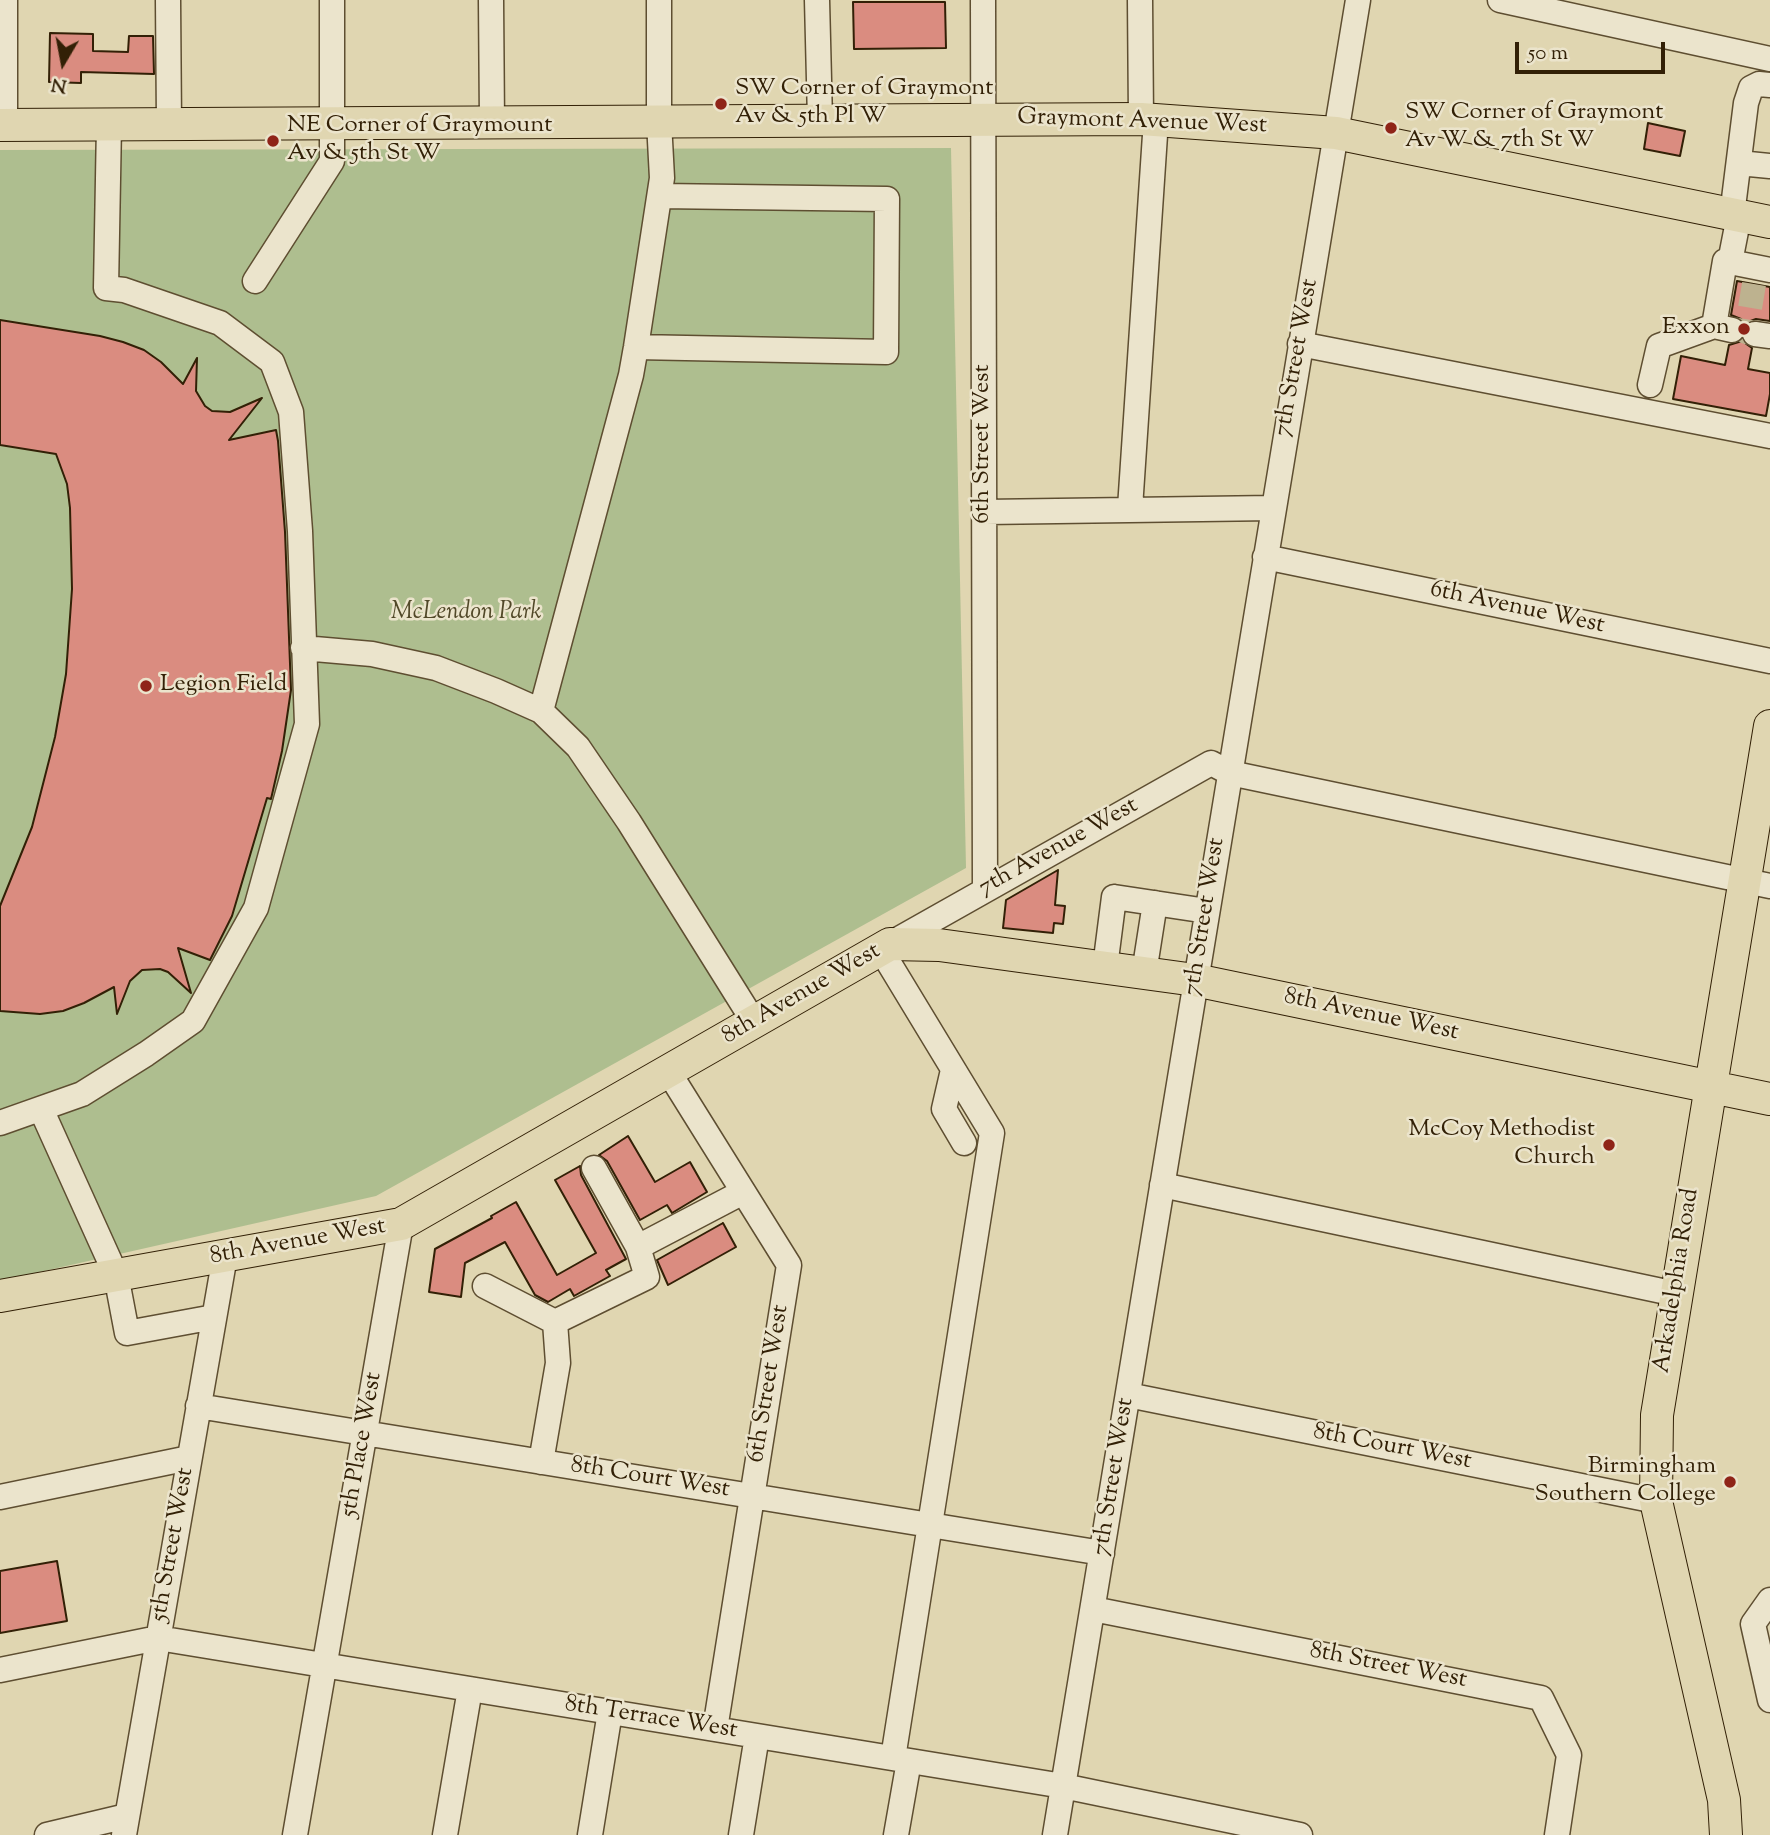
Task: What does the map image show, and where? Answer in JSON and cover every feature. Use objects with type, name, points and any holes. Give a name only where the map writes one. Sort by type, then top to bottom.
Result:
[{"type":"main road","name":"Graymont Avenue West","points":[[3,125],[1149,119],[1336,133],[1770,222]]},
{"type":"main road","name":"Arkadelphia Road","points":[[1726,1835],[1724,1800],[1656,1501],[1657,1415],[1710,1087],[1757,883],[1770,726]]},
{"type":"main road","name":"8th Avenue West","points":[[0,1296],[401,1224],[886,947],[939,944],[1195,980],[1770,1099]]},
{"type":"street","points":[[3,125],[5,0]]},
{"type":"street","points":[[168,0],[169,124]]},
{"type":"street","points":[[255,281],[332,162],[332,0]]},
{"type":"street","points":[[491,0],[492,123]]},
{"type":"street","points":[[541,711],[628,388],[636,347],[662,178],[659,0]]},
{"type":"street","points":[[817,0],[820,120]]},
{"type":"street","name":"6th Street West","points":[[983,0],[985,889]]},
{"type":"street","points":[[1129,508],[1149,119],[1140,0]]},
{"type":"street","name":"7th Street West","points":[[1055,1835],[1358,0]]},
{"type":"street","points":[[1500,0],[1770,59]]},
{"type":"street","points":[[1730,262],[1746,103],[1760,86]]},
{"type":"street","points":[[0,1122],[82,1094],[193,1021],[256,908],[307,724],[300,531],[290,412],[272,362],[220,323],[124,290],[106,288],[109,124]]},
{"type":"street","points":[[1739,163],[1770,166]]},
{"type":"street","points":[[636,347],[886,352],[887,199],[660,196]]},
{"type":"street","points":[[1650,385],[1659,346],[1743,331],[1725,261],[1760,274]]},
{"type":"street","points":[[1300,344],[1770,436]]},
{"type":"street","points":[[985,512],[1273,508]]},
{"type":"street","name":"6th Avenue West","points":[[1265,557],[1770,661]]},
{"type":"street","points":[[303,648],[372,654],[436,668],[541,711],[578,747],[629,822],[754,1022]]},
{"type":"street","name":"7th Avenue West","points":[[886,947],[1211,763],[1230,773]]},
{"type":"street","points":[[1230,773],[1757,883]]},
{"type":"street","points":[[1105,967],[1114,897],[1207,911]]},
{"type":"street","points":[[1144,973],[1155,903]]},
{"type":"street","points":[[886,947],[953,1070],[992,1133],[931,1526],[901,1759],[896,1835]]},
{"type":"street","points":[[953,1070],[944,1109],[964,1143]]},
{"type":"street","name":"6th Street West","points":[[668,1071],[789,1265],[715,1729]]},
{"type":"street","points":[[41,1109],[116,1275],[127,1333],[214,1317]]},
{"type":"street","points":[[555,1322],[647,1277],[638,1247],[594,1168]]},
{"type":"street","points":[[1162,1185],[1676,1294]]},
{"type":"street","points":[[638,1247],[743,1192]]},
{"type":"street","name":"5th Place West","points":[[295,1835],[401,1224]]},
{"type":"street","name":"5th Street West","points":[[125,1826],[225,1256]]},
{"type":"street","points":[[485,1286],[555,1322]]},
{"type":"street","points":[[541,1462],[558,1363],[555,1322]]},
{"type":"street","name":"8th Court West","points":[[1128,1395],[1656,1501]]},
{"type":"street","name":"8th Court West","points":[[198,1406],[1102,1553]]},
{"type":"street","points":[[0,1497],[189,1458]]},
{"type":"street","points":[[1770,1600],[1753,1624],[1770,1700]]},
{"type":"street","name":"8th Street West","points":[[1093,1609],[1541,1698],[1569,1755],[1557,1835]]},
{"type":"street","name":"8th Terrace West","points":[[0,1670],[158,1638],[1063,1786],[1300,1835]]},
{"type":"street","points":[[445,1835],[470,1689]]},
{"type":"street","points":[[590,1835],[610,1712]]},
{"type":"street","points":[[741,1835],[757,1736]]},
{"type":"street","points":[[47,1835],[125,1826]]},
{"type":"green space","name":"McLendon Park","points":[[951,148],[966,868],[376,1196],[0,1281],[0,150]]},
{"type":"building","points":[[853,2],[945,2],[946,48],[854,49]]},
{"type":"building","points":[[50,33],[93,34],[93,51],[128,52],[129,36],[153,36],[154,74],[81,72],[81,83],[49,82]]},
{"type":"building","points":[[1648,123],[1685,131],[1680,156],[1644,149]]},
{"type":"building","points":[[1737,281],[1770,287],[1770,321],[1756,319],[1745,323],[1731,315]]},
{"type":"building","name":"Legion Field","points":[[0,320],[123,342],[144,350],[161,362],[183,384],[197,358],[196,391],[205,406],[212,411],[230,412],[262,398],[229,440],[276,430],[278,441],[285,532],[291,690],[282,751],[271,799],[267,798],[232,916],[210,960],[178,948],[191,993],[168,972],[160,969],[142,970],[130,981],[117,1014],[114,987],[63,1011],[40,1014],[0,1011],[0,906],[32,827],[55,737],[66,674],[72,589],[70,508],[67,484],[56,454],[0,445]]},
{"type":"building","points":[[1742,341],[1752,348],[1748,369],[1770,373],[1766,416],[1673,399],[1681,356],[1725,365],[1729,345]]},
{"type":"building","points":[[1058,870],[1055,905],[1065,906],[1063,924],[1054,923],[1053,933],[1003,928],[1006,900]]},
{"type":"building","points":[[628,1136],[655,1182],[690,1162],[707,1192],[672,1213],[667,1205],[640,1220],[607,1161],[599,1155]]},
{"type":"building","points":[[580,1166],[581,1175],[626,1259],[606,1270],[610,1276],[574,1296],[570,1289],[548,1302],[535,1295],[505,1242],[465,1263],[461,1297],[429,1292],[435,1249],[516,1202],[557,1275],[596,1253],[555,1180]]},
{"type":"building","points":[[723,1223],[736,1247],[668,1285],[657,1260]]},
{"type":"building","points":[[57,1561],[67,1621],[0,1633],[0,1571]]},
{"type":"tunnel","points":[[1754,284],[1746,332],[1755,334]]},
{"type":"place","name":"SW Corner of Graymont Av & 5th Pl W","points":[[721,104]]},
{"type":"place","name":"SW Corner of Graymont Av W & 7th St W","points":[[1391,128]]},
{"type":"place","name":"NE Corner of Graymount Av & 5th St W","points":[[273,141]]},
{"type":"place","name":"Exxon","points":[[1744,329]]},
{"type":"place","name":"Legion Field","points":[[146,686]]},
{"type":"place","name":"McCoy Methodist Church","points":[[1609,1145]]},
{"type":"place","name":"Birmingham Southern College","points":[[1730,1482]]}]
